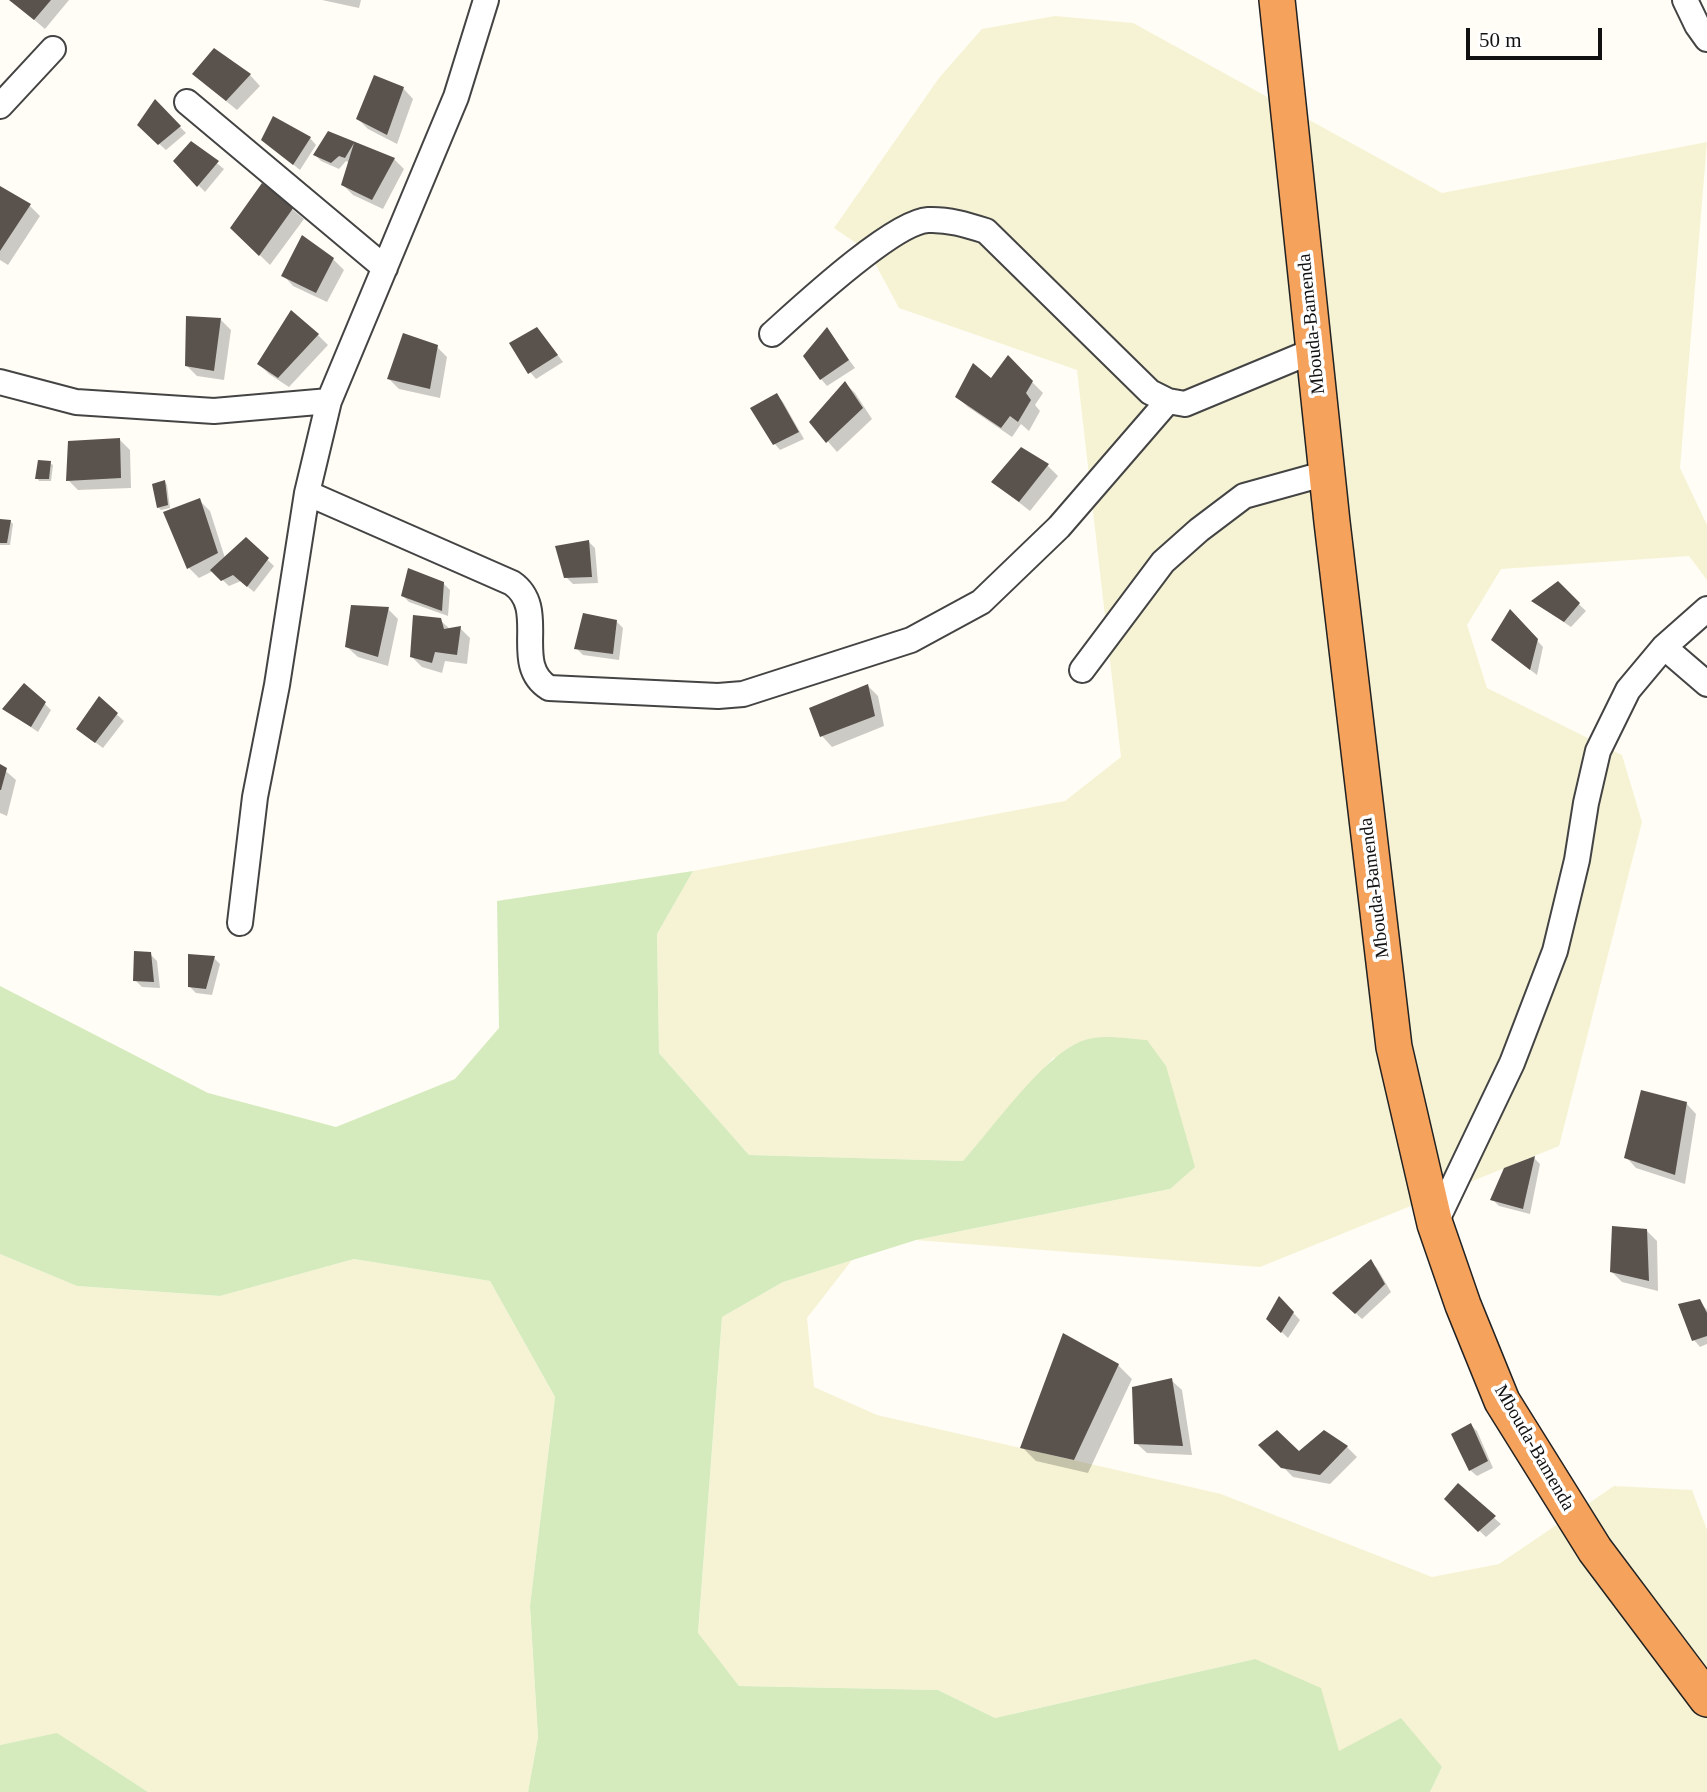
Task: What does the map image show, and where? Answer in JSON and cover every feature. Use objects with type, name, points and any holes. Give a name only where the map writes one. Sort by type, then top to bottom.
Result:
[{"type":"highway","name":"Mbouda-Bamenda","points":[[1278,0],[1327,473],[1394,1047],[1435,1224],[1463,1305],[1502,1401],[1595,1550],[1707,1699]]},
{"type":"street","points":[[240,923],[255,797],[307,493],[329,401],[456,97],[486,0]]},
{"type":"street","points":[[1685,0],[1707,39]]},
{"type":"street","points":[[0,106],[53,49]]},
{"type":"street","points":[[187,102],[385,268]]},
{"type":"street","points":[[772,334],[869,252],[904,229],[925,220],[952,221],[986,231],[1150,392],[1168,401],[1185,404],[1315,350]]},
{"type":"street","points":[[0,382],[76,402],[200,410],[329,401]]},
{"type":"street","points":[[307,493],[423,542],[523,590],[529,604],[532,670],[538,681],[549,688],[718,696],[743,694],[911,640],[981,602],[1059,527],[1168,401]]},
{"type":"street","points":[[1082,670],[1163,562],[1199,530],[1244,496],[1327,473]]},
{"type":"street","points":[[1435,1224],[1512,1063],[1555,951],[1577,859],[1598,751],[1628,690],[1664,647],[1707,609]]},
{"type":"street","points":[[1664,647],[1707,684]]},
{"type":"shaded area","points":[[1055,16],[1133,23],[1442,193],[1707,142],[1680,468],[1707,525],[1707,580],[1689,556],[1501,569],[1467,625],[1487,688],[1622,755],[1642,822],[1559,1146],[1260,1267],[916,1240],[1170,1189],[1054,1057],[963,1161],[749,1155],[659,1053],[657,934],[693,871],[1065,801],[1121,757],[1077,370],[899,308],[869,252],[834,228],[939,78],[982,29]]},
{"type":"shaded area","points":[[0,1254],[77,1286],[220,1296],[354,1259],[490,1281],[555,1397],[530,1606],[538,1737],[528,1792],[148,1792],[57,1734],[0,1745]]},
{"type":"shaded area","points":[[852,1260],[807,1318],[814,1387],[877,1415],[1221,1494],[1432,1577],[1499,1564],[1614,1486],[1692,1490],[1707,1530],[1707,1792],[1430,1792],[1442,1767],[1339,1751],[1255,1659],[995,1718],[938,1690],[739,1686],[698,1634],[722,1317],[783,1282]]},
{"type":"green space","points":[[693,871],[657,934],[659,1053],[749,1155],[963,1161],[1019,1094],[1051,1061],[1082,1041],[1097,1037],[1114,1037],[1147,1040],[1166,1066],[1195,1167],[1170,1189],[916,1240],[783,1282],[722,1317],[698,1633],[739,1686],[938,1690],[995,1718],[1255,1659],[1321,1688],[1339,1751],[1401,1718],[1442,1767],[1430,1792],[528,1792],[538,1737],[530,1606],[555,1397],[490,1281],[354,1259],[220,1296],[77,1286],[0,1254],[0,986],[208,1093],[336,1127],[455,1079],[499,1028],[497,901]]},
{"type":"green space","points":[[57,1733],[148,1792],[0,1792],[0,1745]]},
{"type":"building","points":[[9,0],[51,0],[34,20]]},
{"type":"building","points":[[214,48],[251,74],[226,101],[192,74]]},
{"type":"building","points":[[374,75],[404,87],[387,135],[356,119]]},
{"type":"building","points":[[155,99],[181,126],[158,145],[137,125]]},
{"type":"building","points":[[273,116],[311,137],[293,165],[261,140]]},
{"type":"building","points":[[328,131],[395,158],[372,200],[341,185],[354,143],[345,158],[339,156],[331,163],[313,155]]},
{"type":"building","points":[[191,141],[219,161],[197,187],[173,161]]},
{"type":"building","points":[[262,183],[294,207],[259,256],[230,228]]},
{"type":"building","points":[[0,186],[31,204],[0,251]]},
{"type":"building","points":[[302,235],[334,258],[316,293],[281,276]]},
{"type":"building","points":[[291,310],[319,334],[278,378],[257,364]]},
{"type":"building","points":[[186,316],[221,318],[214,371],[185,366]]},
{"type":"building","points":[[537,327],[558,355],[528,374],[509,343]]},
{"type":"building","points":[[827,327],[849,360],[820,380],[803,356]]},
{"type":"building","points":[[403,333],[438,345],[430,389],[387,379]]},
{"type":"building","points":[[1008,355],[1033,381],[1026,393],[1031,400],[1018,422],[1010,416],[1001,428],[955,397],[973,363],[991,378]]},
{"type":"building","points":[[845,381],[863,408],[826,443],[809,422]]},
{"type":"building","points":[[777,393],[799,432],[773,445],[750,408]]},
{"type":"building","points":[[120,438],[121,478],[66,481],[68,441]]},
{"type":"building","points":[[1021,447],[1049,464],[1019,502],[991,482]]},
{"type":"building","points":[[38,460],[51,461],[49,479],[35,479]]},
{"type":"building","points":[[165,480],[168,505],[157,508],[152,484]]},
{"type":"building","points":[[200,498],[218,553],[187,569],[163,512]]},
{"type":"building","points":[[0,519],[11,520],[7,543],[0,543]]},
{"type":"building","points":[[246,537],[269,558],[247,587],[233,575],[221,581],[210,570]]},
{"type":"building","points":[[589,540],[592,577],[564,578],[555,546]]},
{"type":"building","points":[[408,568],[444,582],[442,611],[401,596]]},
{"type":"building","points":[[1558,581],[1580,603],[1564,622],[1531,601]]},
{"type":"building","points":[[351,605],[389,607],[378,657],[345,647]]},
{"type":"building","points":[[1510,609],[1538,639],[1530,670],[1491,640]]},
{"type":"building","points":[[583,613],[617,620],[613,654],[574,649]]},
{"type":"building","points":[[413,615],[441,618],[444,629],[461,626],[457,655],[435,652],[432,663],[410,657]]},
{"type":"building","points":[[24,683],[46,702],[31,727],[2,709]]},
{"type":"building","points":[[868,684],[875,716],[820,737],[809,708]]},
{"type":"building","points":[[99,696],[118,713],[95,743],[76,729]]},
{"type":"building","points":[[0,764],[7,768],[1,790],[0,790]]},
{"type":"building","points":[[134,951],[151,952],[154,982],[133,981]]},
{"type":"building","points":[[188,954],[215,956],[206,989],[188,987]]},
{"type":"building","points":[[1641,1090],[1687,1102],[1675,1175],[1624,1158]]},
{"type":"building","points":[[1535,1156],[1523,1209],[1490,1200],[1504,1168]]},
{"type":"building","points":[[1612,1226],[1647,1229],[1649,1281],[1610,1272]]},
{"type":"building","points":[[1371,1259],[1385,1284],[1355,1314],[1332,1293]]},
{"type":"building","points":[[1279,1296],[1294,1312],[1281,1333],[1266,1319]]},
{"type":"building","points":[[1700,1299],[1707,1313],[1707,1336],[1692,1341],[1678,1304]]},
{"type":"building","points":[[1063,1333],[1119,1364],[1074,1460],[1020,1448]]},
{"type":"building","points":[[1172,1378],[1183,1446],[1134,1444],[1132,1387]]},
{"type":"building","points":[[1471,1423],[1488,1461],[1469,1471],[1451,1434]]},
{"type":"building","points":[[1277,1430],[1299,1451],[1324,1430],[1348,1446],[1320,1475],[1281,1468],[1258,1445]]},
{"type":"building","points":[[1458,1483],[1496,1516],[1478,1532],[1444,1499]]}]
